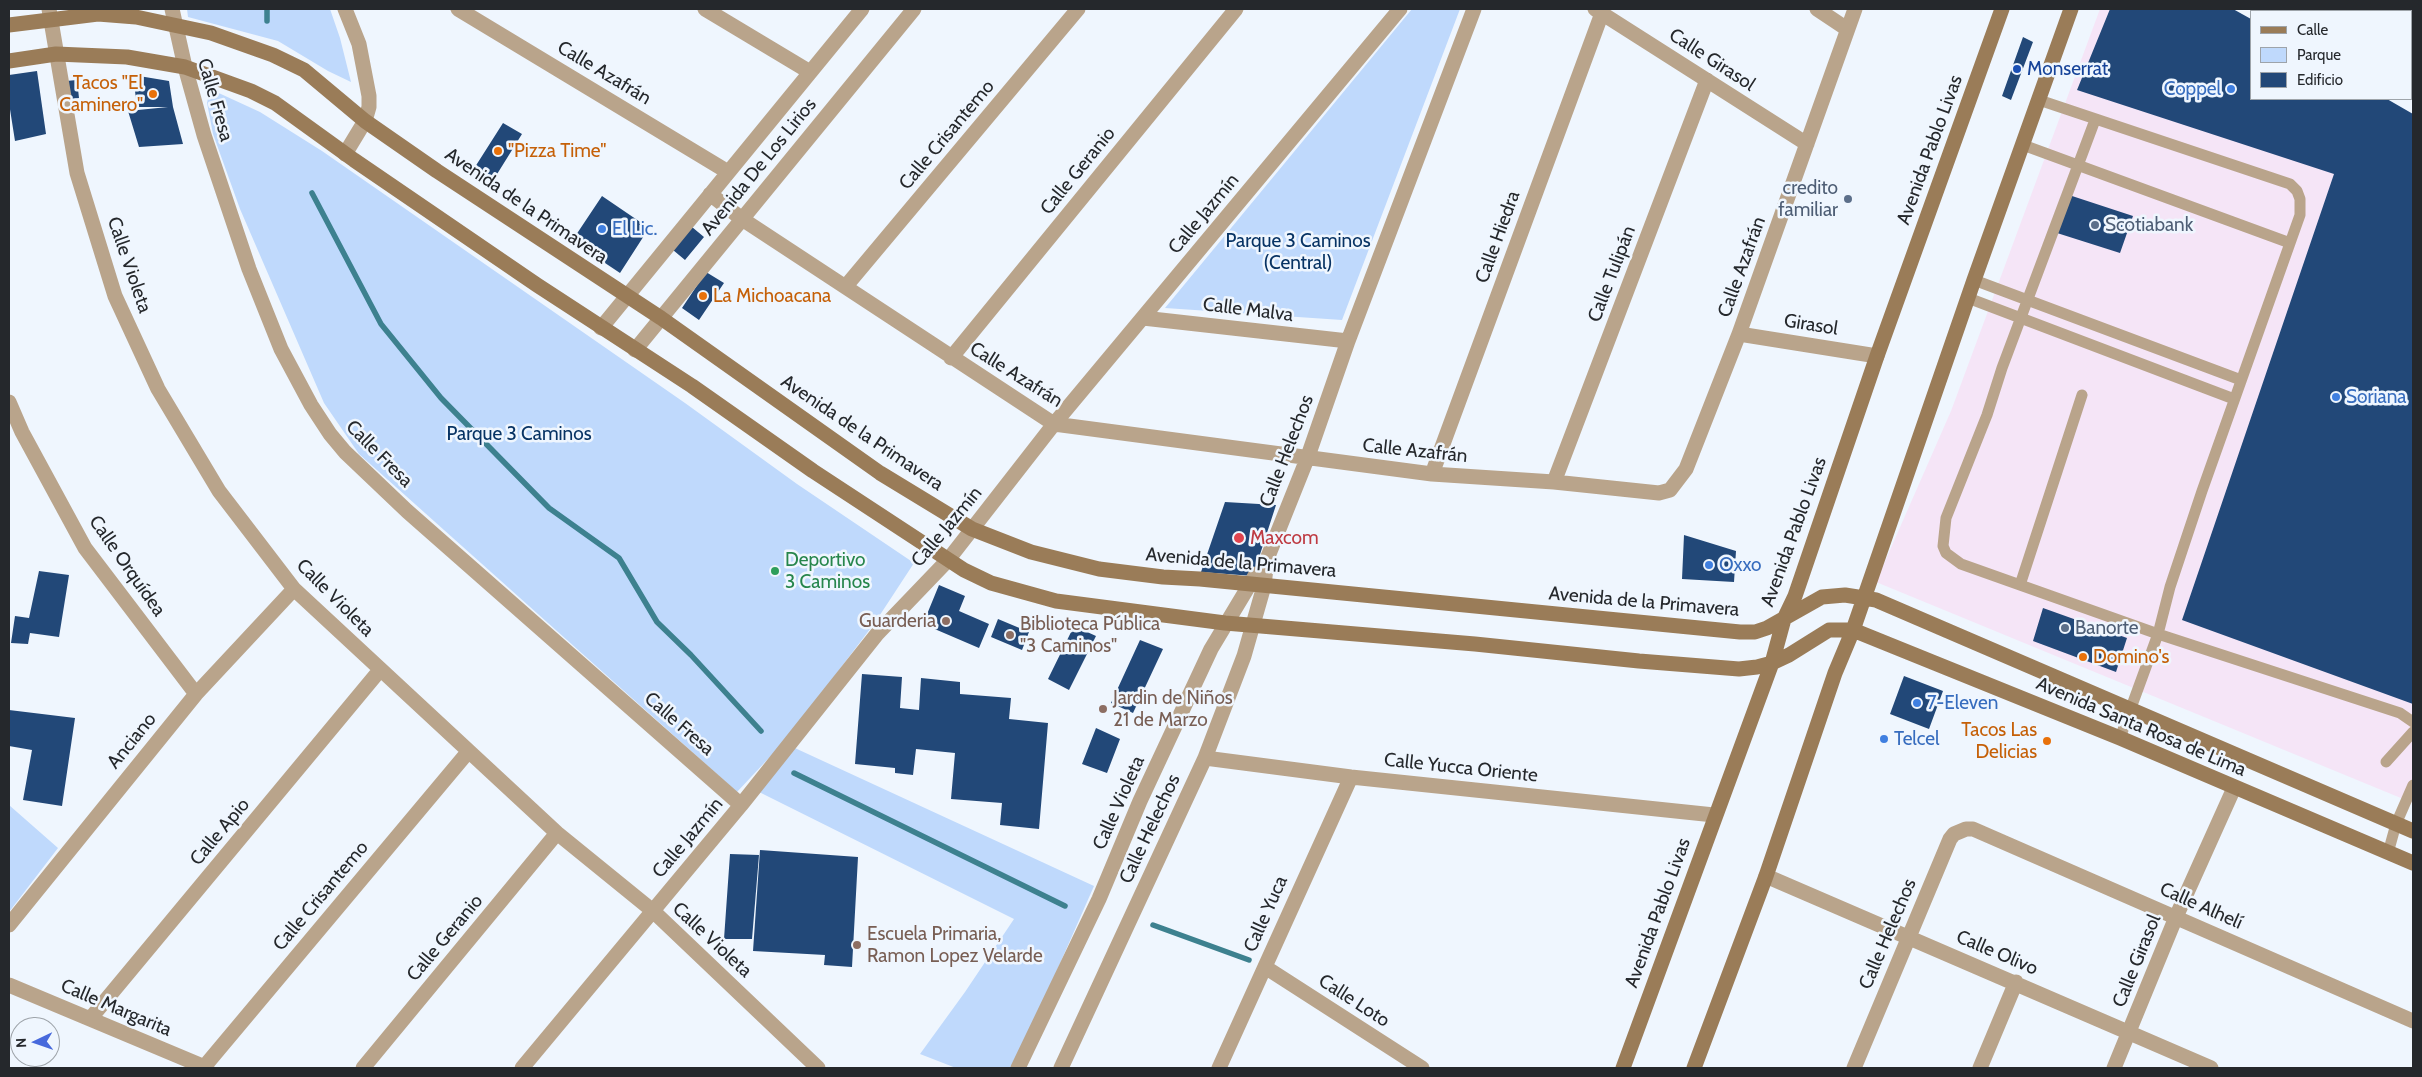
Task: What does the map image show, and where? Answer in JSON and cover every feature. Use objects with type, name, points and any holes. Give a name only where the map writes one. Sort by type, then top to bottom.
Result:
[{"type":"street","points":[[345,9],[359,44],[367,80],[369,107],[365,121],[345,154]]},
{"type":"street","name":"Calle Azafrán","points":[[458,9],[728,172]]},
{"type":"street","points":[[706,9],[810,72]]},
{"type":"street","name":"Avenida De Los Lirios","points":[[601,328],[862,9]]},
{"type":"street","name":"Avenida De Los Lirios","points":[[634,350],[914,9]]},
{"type":"street","name":"Calle Crisantemo","points":[[846,286],[1078,9]]},
{"type":"street","name":"Calle Geranio","points":[[951,358],[1236,9]]},
{"type":"street","name":"Calle Jazmín","points":[[522,1068],[741,805],[876,634],[948,560],[1014,479],[1054,424],[1400,9]]},
{"type":"street","name":"Calle Helechos","points":[[1061,1068],[1205,758],[1244,656],[1264,586],[1267,559],[1307,459],[1348,341],[1474,9]]},
{"type":"street","points":[[1817,9],[1847,29]]},
{"type":"street","name":"Calle Azafrán","points":[[710,194],[742,219],[1054,424],[1307,459],[1432,474],[1554,482],[1649,493],[1670,490],[1686,469],[1739,334],[1855,9]]},
{"type":"street","name":"Avenida Pablo Livas","points":[[1623,1068],[1714,814],[1772,663],[1784,619],[1794,596],[1877,356],[2002,9]]},
{"type":"street","points":[[1694,1068],[1766,876],[1974,280],[2071,9]]},
{"type":"street","name":"Calle Girasol","points":[[1599,11],[1807,144]]},
{"type":"street","name":"Calle Hiedra","points":[[1432,474],[1599,11]]},
{"type":"street","name":"Avenida de la Primavera","points":[[9,25],[49,14],[98,14],[136,17],[173,16],[304,70],[365,121],[437,171],[661,318],[880,473],[972,529],[1031,552],[1099,569],[1740,632],[1755,632],[1784,619],[1822,597],[1845,594],[1864,598]]},
{"type":"street","name":"Calle Violeta","points":[[49,14],[77,174],[114,296],[158,389],[219,491],[294,589],[468,752],[558,833],[653,911],[818,1068]]},
{"type":"street","name":"Calle Fresa","points":[[173,16],[185,67],[230,218],[281,349],[330,434],[345,452],[407,511],[741,805]]},
{"type":"street","points":[[9,61],[56,54],[127,57],[185,67],[251,91],[275,104],[345,154],[601,328],[692,386],[813,471],[948,560],[991,583],[1056,601],[1225,623],[1739,669],[1772,663],[1789,655],[1824,632],[1837,629],[1853,630]]},
{"type":"street","name":"Calle Tulipán","points":[[1554,482],[1706,80]]},
{"type":"street","name":"Calle Malva","points":[[1144,318],[1348,341]]},
{"type":"street","name":"Girasol","points":[[1739,334],[1877,356]]},
{"type":"street","name":"Calle Orquídea","points":[[9,402],[22,432],[85,548],[196,694]]},
{"type":"street","name":"Calle Violeta","points":[[1018,1068],[1099,899],[1140,801],[1225,623],[1248,584],[1267,559]]},
{"type":"street","name":"Anciano","points":[[9,925],[196,694],[294,589]]},
{"type":"street","name":"Avenida Santa Rosa de Lima","points":[[1864,598],[1876,600],[2413,831]]},
{"type":"street","name":"Avenida Santa Rosa de Lima","points":[[1853,630],[2120,738],[2413,863]]},
{"type":"street","name":"Calle Apio","points":[[90,1019],[380,670]]},
{"type":"street","name":"Calle Crisantemo","points":[[206,1068],[468,752]]},
{"type":"street","name":"Calle Yucca Oriente","points":[[1205,758],[1351,777],[1714,814]]},
{"type":"street","name":"Calle Yuca","points":[[1219,1068],[1351,777]]},
{"type":"street","name":"Calle Girasol","points":[[2114,1068],[2176,917],[2234,788]]},
{"type":"street","name":"Calle Helechos","points":[[1854,1068],[1950,839],[1961,830],[1973,829]]},
{"type":"street","name":"Calle Alhelí","points":[[1973,829],[2413,1021]]},
{"type":"street","name":"Calle Geranio","points":[[363,1068],[558,833]]},
{"type":"street","name":"Calle Olivo","points":[[1766,876],[2016,982],[2211,1068]]},
{"type":"street","name":"Calle Loto","points":[[1265,967],[1422,1068]]},
{"type":"street","points":[[1980,1068],[2016,982]]},
{"type":"street","name":"Calle Margarita","points":[[9,985],[206,1068]]},
{"type":"lane","points":[[2039,100],[2290,184],[2298,191],[2300,206],[2300,215],[2234,399],[2170,587],[2158,634],[2120,738]]},
{"type":"lane","points":[[2095,120],[2027,300],[1987,415],[1946,518],[1943,546],[1950,557],[1961,564],[2158,634],[2400,713],[2413,722]]},
{"type":"lane","points":[[2023,145],[2290,243]]},
{"type":"lane","points":[[1974,280],[2241,380]]},
{"type":"lane","points":[[1968,298],[2234,399]]},
{"type":"lane","points":[[2074,337],[2080,320]]},
{"type":"lane","points":[[2020,585],[2082,395]]},
{"type":"lane","points":[[2386,762],[2413,732]]},
{"type":"lane","points":[[2388,853],[2396,824],[2413,784]]},
{"type":"shaded area","points":[[2100,9],[2232,9],[2250,19],[2250,100],[2379,100],[2413,121],[2413,803],[1876,582],[1951,411]]},
{"type":"green space","points":[[187,9],[330,9],[340,38],[351,82],[328,71],[278,41],[188,17]]},
{"type":"green space","name":"Parque 3 Caminos (Central)","points":[[1412,9],[1460,9],[1342,320],[1165,308]]},
{"type":"green space","name":"Parque 3 Caminos","points":[[210,89],[260,112],[322,151],[685,403],[797,484],[914,563],[876,621],[784,743],[1094,886],[1014,1068],[956,1068],[920,1054],[965,992],[1014,919],[755,790],[781,745],[737,792],[359,454],[324,403],[240,209],[213,134],[207,103]]},
{"type":"green space","points":[[9,805],[58,848],[9,912]]},
{"type":"building","name":"Soriana","points":[[2110,9],[2233,9],[2250,18],[2250,100],[2389,100],[2413,114],[2413,704],[2182,620],[2334,174],[2077,90]]},
{"type":"building","name":"Monserrat","points":[[2023,37],[2033,42],[2011,100],[2002,96]]},
{"type":"building","points":[[37,71],[46,134],[15,141],[9,103],[9,75]]},
{"type":"building","points":[[133,75],[169,81],[173,107],[183,144],[139,147],[128,111],[168,107],[137,107]]},
{"type":"building","points":[[77,80],[79,98],[69,99],[66,81]]},
{"type":"building","name":"\"Pizza Time\"","points":[[503,123],[522,134],[494,179],[475,167]]},
{"type":"building","name":"Scotiabank","points":[[2069,195],[2133,216],[2120,253],[2057,233]]},
{"type":"building","name":"El Lic.","points":[[602,196],[649,228],[620,273],[572,241]]},
{"type":"building","points":[[692,227],[704,237],[685,260],[673,250]]},
{"type":"building","name":"La Michoacana","points":[[706,272],[724,283],[699,320],[682,308]]},
{"type":"building","name":"Maxcom","points":[[1225,502],[1276,505],[1253,576],[1201,572]]},
{"type":"building","name":"Oxxo","points":[[1684,535],[1736,551],[1734,582],[1682,579]]},
{"type":"building","points":[[39,571],[69,575],[59,637],[30,633],[28,644],[11,643],[15,616],[29,618]]},
{"type":"building","points":[[939,585],[965,596],[959,611],[989,624],[979,648],[923,624]]},
{"type":"building","points":[[2043,608],[2127,638],[2116,672],[2033,641]]},
{"type":"building","name":"Biblioteca Pública \"3 Caminos\"","points":[[998,619],[1029,632],[1022,650],[991,637]]},
{"type":"building","points":[[1074,626],[1096,636],[1069,690],[1048,679]]},
{"type":"building","points":[[1140,640],[1163,649],[1133,713],[1111,703]]},
{"type":"building","points":[[862,674],[902,677],[900,708],[919,710],[921,678],[960,682],[960,694],[1011,698],[1009,719],[1048,723],[1039,829],[1000,825],[1002,803],[951,799],[955,753],[916,749],[913,775],[895,773],[895,768],[855,764]]},
{"type":"building","name":"7-Eleven","points":[[1904,676],[1943,691],[1929,729],[1890,714]]},
{"type":"building","points":[[9,710],[75,718],[62,806],[23,800],[32,750],[9,746]]},
{"type":"building","points":[[1096,728],[1120,739],[1107,773],[1082,764]]},
{"type":"building","points":[[760,850],[858,857],[852,967],[824,965],[825,955],[753,951]]},
{"type":"building","points":[[730,854],[759,855],[752,939],[724,939]]},
{"type":"waterway","points":[[267,9],[267,21]]},
{"type":"waterway","points":[[312,193],[381,324],[441,398],[549,508],[619,558],[657,622],[691,655],[761,731]]},
{"type":"waterway","points":[[794,773],[1065,906]]},
{"type":"waterway","points":[[1153,925],[1249,960]]},
{"type":"place","name":"Monserrat","points":[[2017,69]]},
{"type":"place","name":"Coppel","points":[[2231,89]]},
{"type":"place","name":"Tacos \"El Caminero\"","points":[[153,94]]},
{"type":"place","name":"\"Pizza Time\"","points":[[498,151]]},
{"type":"place","name":"credito familiar","points":[[1848,199]]},
{"type":"place","name":"Scotiabank","points":[[2095,225]]},
{"type":"place","name":"El Lic.","points":[[602,229]]},
{"type":"place","name":"La Michoacana","points":[[703,296]]},
{"type":"place","name":"Soriana","points":[[2336,397]]},
{"type":"place","name":"Maxcom","points":[[1239,538]]},
{"type":"place","name":"Oxxo","points":[[1709,565]]},
{"type":"place","name":"Deportivo 3 Caminos","points":[[775,571]]},
{"type":"place","name":"Guarderia","points":[[946,621]]},
{"type":"place","name":"Banorte","points":[[2065,628]]},
{"type":"place","name":"Biblioteca Pública \"3 Caminos\"","points":[[1010,635]]},
{"type":"place","name":"Domino's","points":[[2083,657]]},
{"type":"place","name":"7-Eleven","points":[[1917,703]]},
{"type":"place","name":"Jardin de Niños 21 de Marzo","points":[[1103,709]]},
{"type":"place","name":"Telcel","points":[[1884,739]]},
{"type":"place","name":"Tacos Las Delicias","points":[[2047,741]]},
{"type":"place","name":"Escuela Primaria, Ramon Lopez Velarde","points":[[857,945]]}]
